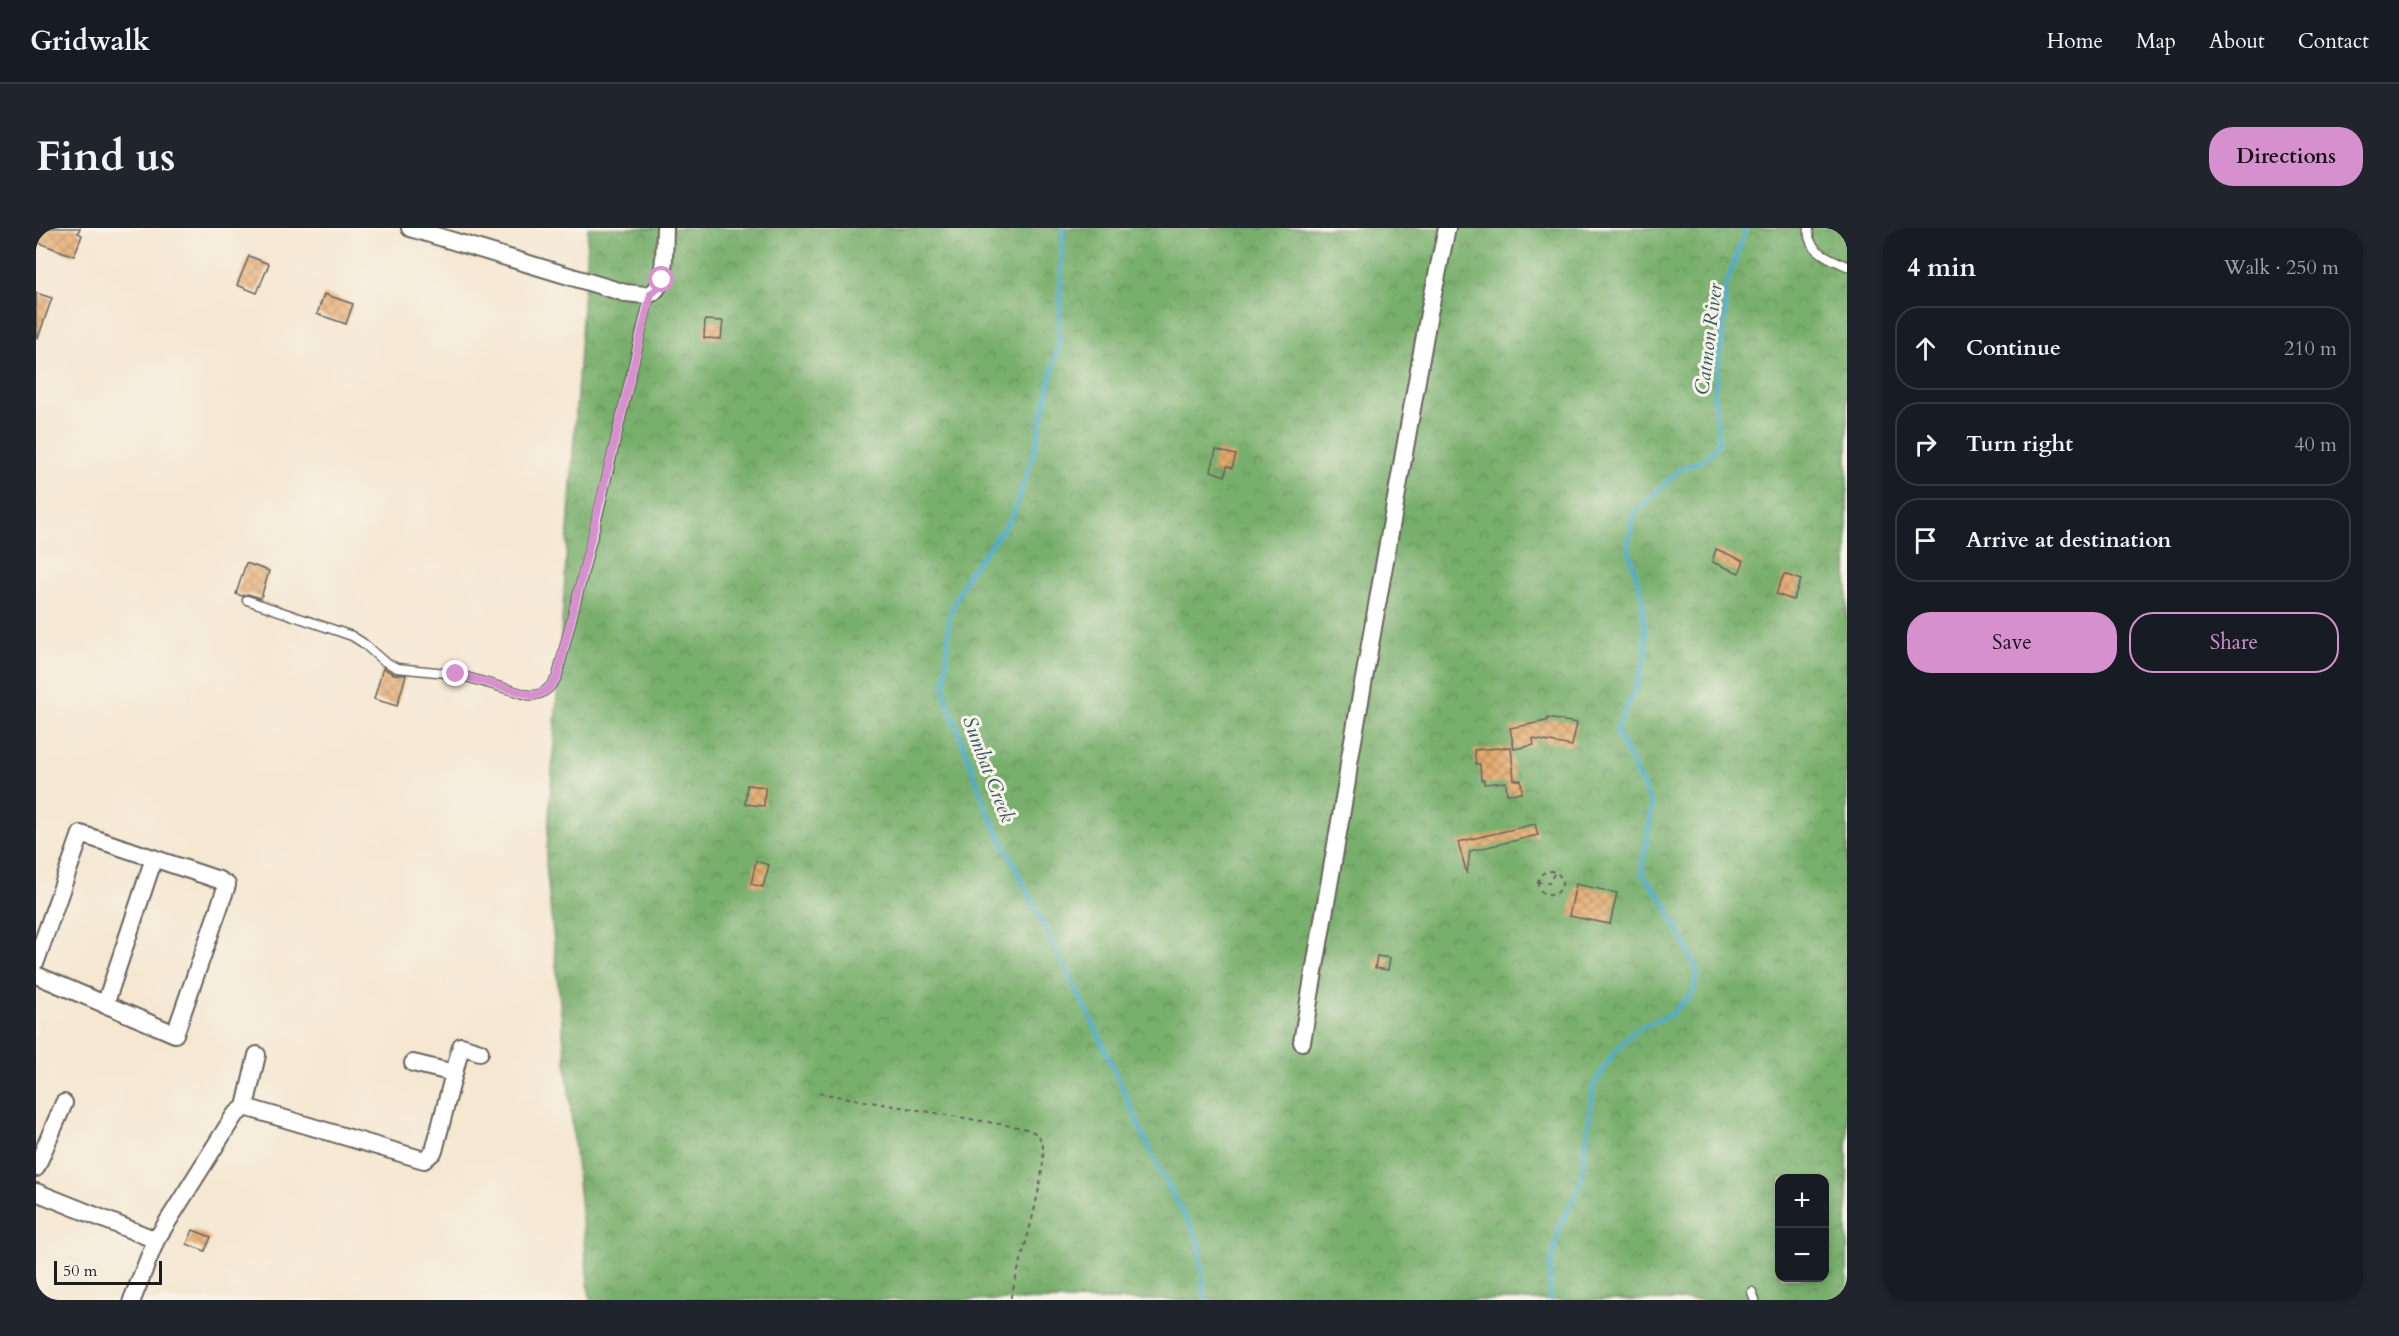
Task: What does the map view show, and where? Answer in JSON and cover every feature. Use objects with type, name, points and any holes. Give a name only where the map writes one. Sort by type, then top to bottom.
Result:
[{"type":"street","points":[[410,228],[625,292],[651,294],[662,280],[665,228]]},
{"type":"street","points":[[1302,1042],[1347,781],[1348,763],[1429,313],[1447,228]]},
{"type":"street","points":[[36,961],[81,834],[219,880],[227,885],[175,1034],[36,975]]},
{"type":"street","points":[[105,1005],[154,858]]},
{"type":"street","points":[[245,1107],[424,1160],[434,1151],[461,1046],[480,1052]]},
{"type":"street","points":[[132,1300],[156,1240],[234,1116],[245,1107],[257,1054]]},
{"type":"street","points":[[412,1064],[454,1073]]},
{"type":"street","points":[[36,1168],[64,1103]]},
{"type":"street","points":[[36,1192],[156,1240]]},
{"type":"lane","points":[[1809,228],[1808,233],[1812,246],[1822,254],[1847,266]]},
{"type":"lane","points":[[247,600],[351,636],[363,643],[382,660],[397,668],[456,674],[534,696],[547,690],[557,677],[651,294]]},
{"type":"path","points":[[1543,872],[1555,872],[1561,878],[1562,886],[1554,895],[1542,893],[1537,882],[1543,872]]},
{"type":"path","points":[[1537,882],[1549,883],[1555,872]]},
{"type":"path","points":[[819,1093],[1032,1130],[1042,1141],[1044,1166],[1010,1300]]},
{"type":"green space","points":[[588,228],[1847,228],[1847,1300],[590,1300],[546,864]]},
{"type":"building","points":[[44,228],[80,228],[78,233],[82,235],[74,256],[39,243]]},
{"type":"building","points":[[249,256],[269,264],[257,293],[237,285]]},
{"type":"building","points":[[36,293],[52,298],[38,338],[36,338]]},
{"type":"building","points":[[324,294],[353,304],[346,324],[317,314]]},
{"type":"building","points":[[705,320],[723,321],[721,339],[704,338]]},
{"type":"building","points":[[1216,450],[1236,455],[1232,468],[1227,466],[1225,476],[1211,471]]},
{"type":"building","points":[[1716,549],[1744,561],[1739,573],[1712,562]]},
{"type":"building","points":[[246,563],[269,571],[261,598],[248,594],[242,596],[236,594]]},
{"type":"building","points":[[1784,574],[1801,580],[1793,600],[1776,594]]},
{"type":"building","points":[[383,668],[394,674],[406,675],[397,706],[374,699]]},
{"type":"building","points":[[1547,718],[1577,723],[1572,746],[1533,739],[1534,745],[1514,749],[1510,728],[1547,721]]},
{"type":"building","points":[[1511,747],[1514,780],[1521,780],[1522,793],[1507,794],[1506,782],[1484,784],[1484,780],[1481,780],[1480,764],[1476,764],[1474,750]]},
{"type":"building","points":[[747,785],[765,787],[764,806],[745,804]]},
{"type":"building","points":[[1535,824],[1538,835],[1470,851],[1467,874],[1458,842]]},
{"type":"building","points":[[756,861],[769,865],[763,887],[751,884]]},
{"type":"building","points":[[1576,884],[1617,893],[1610,924],[1569,916]]},
{"type":"building","points":[[1377,956],[1390,958],[1388,970],[1375,968]]},
{"type":"building","points":[[193,1230],[211,1237],[205,1251],[187,1244]]},
{"type":"waterway","name":"Sumbat Creek","points":[[1063,228],[1059,342],[1035,449],[1012,518],[969,572],[949,616],[945,695],[989,815],[1094,1025],[1156,1163],[1199,1242],[1205,1300]]},
{"type":"waterway","name":"Catmon River","points":[[1550,1300],[1550,1269],[1560,1226],[1580,1185],[1594,1085],[1613,1054],[1637,1029],[1670,1015],[1694,992],[1697,970],[1665,903],[1642,873],[1652,805],[1616,731],[1635,689],[1647,653],[1642,596],[1628,546],[1634,514],[1678,471],[1708,457],[1719,442],[1714,394],[1725,317],[1725,290],[1746,228]]},
{"type":"route","points":[[456,674],[534,696],[547,690],[557,677],[651,294],[662,280]]}]
